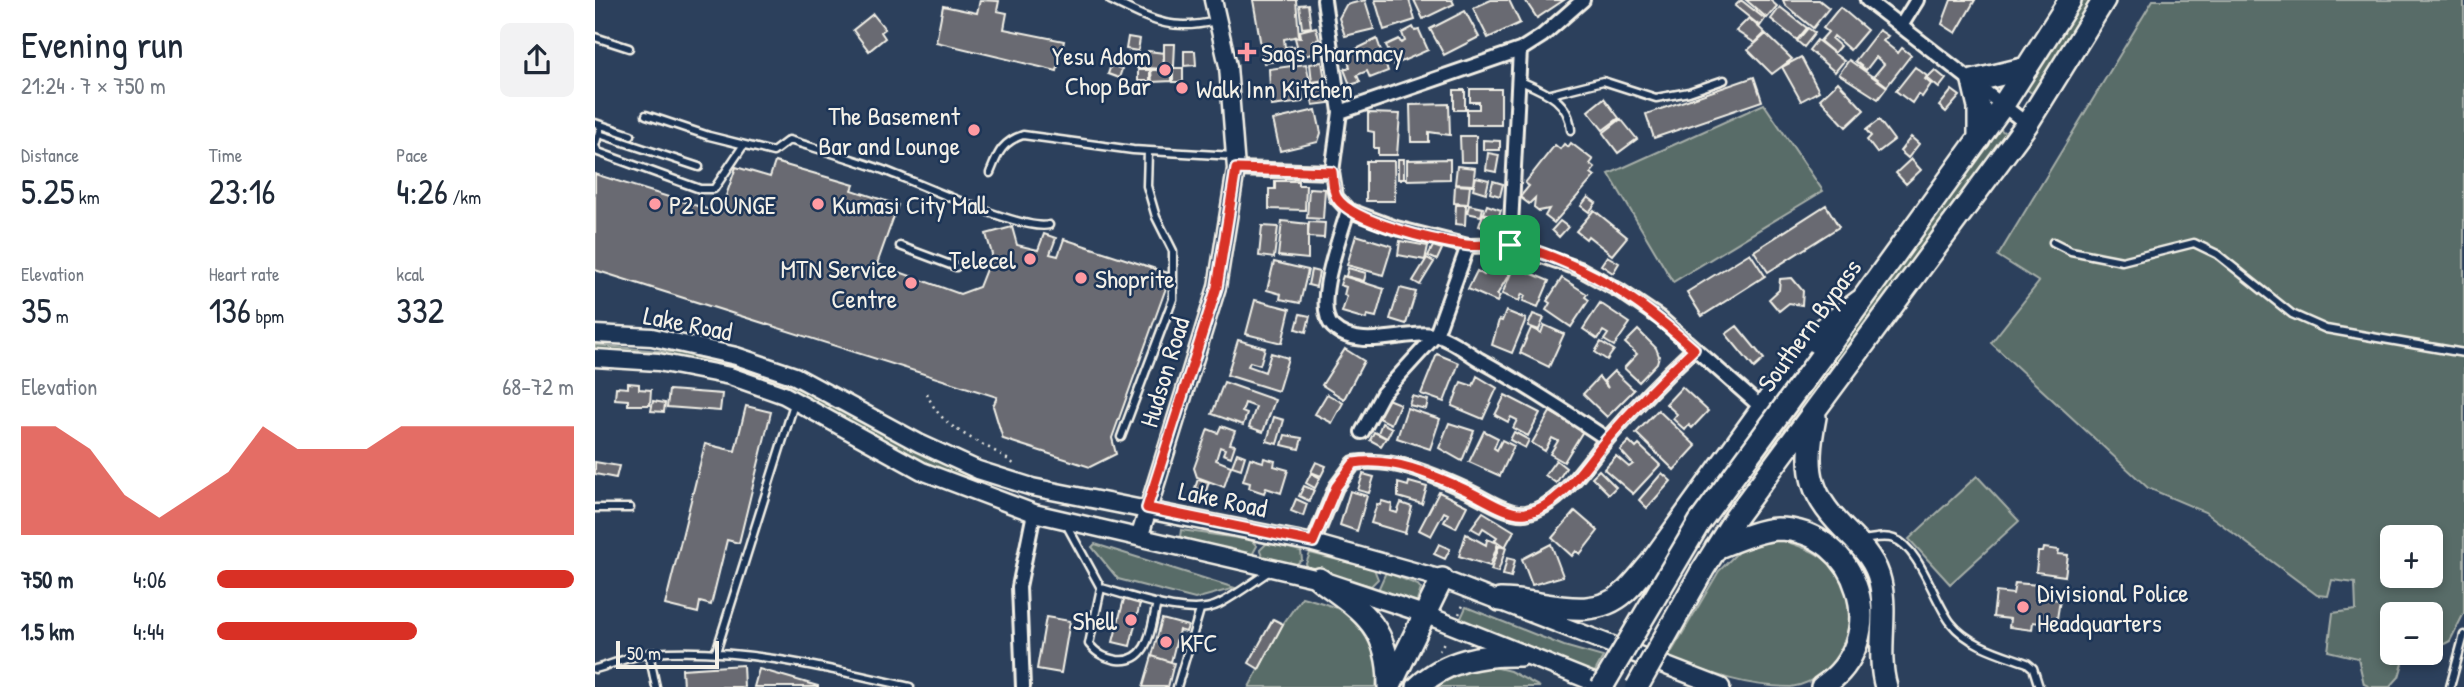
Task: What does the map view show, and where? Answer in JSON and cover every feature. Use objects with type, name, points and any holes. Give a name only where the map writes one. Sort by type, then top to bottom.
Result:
[{"type":"highway","name":"Southern Bypass","points":[[1604,687],[1699,523],[1979,139],[2070,0]]},
{"type":"highway","points":[[1637,687],[1716,548],[2027,124],[2104,0]]},
{"type":"highway","points":[[1979,139],[1979,107],[1973,81],[2027,68]]},
{"type":"highway","points":[[1500,600],[1582,610],[1607,604],[1624,593],[1650,564],[1816,334],[1860,301]]},
{"type":"highway","points":[[1816,413],[1809,447],[1810,479],[1829,514],[1872,560],[1880,580],[1885,621],[1881,681]]},
{"type":"highway","points":[[1716,548],[1775,529],[1796,531],[1815,537],[1846,564],[1860,597],[1861,633],[1855,653],[1822,687]]},
{"type":"highway","points":[[1319,579],[1362,611],[1378,630],[1387,657],[1389,686]]},
{"type":"highway","points":[[1389,686],[1441,579]]},
{"type":"highway","points":[[1418,687],[1443,667],[1480,657],[1520,655]]},
{"type":"main road","name":"Hudson Road","points":[[1140,535],[1217,287],[1236,163],[1228,66],[1213,0]]},
{"type":"main road","name":"Lake Road","points":[[595,334],[652,337],[736,356],[795,376],[919,443],[978,470],[1032,487],[1313,542],[1441,579],[1721,687]]},
{"type":"main road","name":"Lake Road","points":[[595,358],[658,362],[730,376],[795,401],[922,471],[1034,513],[1140,535],[1271,570],[1319,579],[1424,614],[1604,687]]},
{"type":"street","points":[[1324,0],[1341,112],[1332,172],[1336,197],[1349,210],[1396,228],[1468,246],[1510,245],[1580,269],[1621,291],[1660,318],[1761,407]]},
{"type":"street","points":[[1341,112],[1520,50],[1542,36],[1583,0]]},
{"type":"street","points":[[1867,0],[2027,124]]},
{"type":"street","points":[[1901,26],[1917,0]]},
{"type":"street","points":[[1510,245],[1520,50]]},
{"type":"street","points":[[1236,163],[1332,172]]},
{"type":"street","points":[[1349,210],[1327,286],[1324,310],[1332,327],[1346,335],[1370,340],[1436,335],[1530,388],[1607,439]]},
{"type":"street","points":[[1362,432],[1383,393],[1436,335],[1468,246]]},
{"type":"street","points":[[1313,542],[1336,487],[1354,463],[1378,459],[1443,479],[1508,509],[1524,513],[1545,505],[1567,486],[1607,439],[1694,349]]},
{"type":"street","points":[[1023,687],[1019,587],[1034,513]]},
{"type":"lane","points":[[1110,0],[1167,25],[1188,28],[1218,20]]},
{"type":"lane","points":[[595,37],[629,48]]},
{"type":"lane","points":[[1518,79],[1551,94],[1567,111],[1571,130]]},
{"type":"lane","points":[[1551,94],[1603,81],[1656,98],[1689,92],[1724,80]]},
{"type":"lane","points":[[646,114],[743,146],[773,152],[789,140],[857,161],[1014,219],[1042,227],[1049,225]]},
{"type":"lane","points":[[631,135],[598,124],[599,134],[595,146],[598,152],[700,189],[714,188],[723,179],[743,146]]},
{"type":"lane","points":[[599,134],[699,167]]},
{"type":"lane","points":[[990,173],[998,151],[1009,140],[1023,135],[1236,163]]},
{"type":"lane","points":[[1122,438],[1173,299],[1173,251],[1156,217],[1147,186],[1148,151]]},
{"type":"lane","points":[[2053,242],[2071,251],[2122,261],[2194,243],[2217,254],[2292,314],[2326,329],[2464,353]]},
{"type":"lane","points":[[900,246],[956,267]]},
{"type":"lane","points":[[716,652],[795,401]]},
{"type":"lane","points":[[595,508],[630,508]]},
{"type":"lane","points":[[1064,519],[1101,588],[1089,644],[1105,657],[1128,660],[1139,656],[1146,646],[1157,603]]},
{"type":"lane","points":[[1856,541],[1885,537],[1897,540],[1909,550],[1951,624],[1969,639],[2027,663],[2033,668],[2039,687]]},
{"type":"lane","points":[[1101,588],[1157,603],[1200,610],[1218,605],[1271,570]]},
{"type":"lane","points":[[1177,687],[1200,610]]},
{"type":"lane","points":[[2451,687],[2464,635]]},
{"type":"lane","points":[[595,669],[649,653],[716,652],[747,654],[910,687]]},
{"type":"lane","points":[[649,653],[656,687]]},
{"type":"path","points":[[927,393],[932,407],[947,425],[1001,453],[1023,471],[1032,487]]},
{"type":"green space","points":[[2073,0],[2092,0],[2032,93],[2024,88]]},
{"type":"green space","points":[[2153,0],[2464,0],[2464,613],[2450,641],[2443,645],[2443,602],[2380,602],[2380,665],[2402,665],[2399,677],[2390,687],[2370,687],[2364,684],[2358,658],[2328,651],[2333,613],[2356,610],[2355,583],[2332,580],[2328,596],[2317,595],[2205,512],[2148,488],[1991,343],[2039,282],[1998,256]]},
{"type":"green space","points":[[1764,104],[1823,191],[1673,282],[1609,174]]},
{"type":"green space","points":[[1999,128],[2006,134],[1754,471]]},
{"type":"green space","points":[[595,345],[681,353],[763,375],[835,403],[925,456],[990,483],[987,487],[900,453],[810,400],[774,384],[595,353]]},
{"type":"green space","points":[[1977,476],[2019,521],[1950,584],[1909,539]]},
{"type":"green space","points":[[1181,530],[1251,540],[1257,546],[1252,555],[1246,555],[1180,537]]},
{"type":"green space","points":[[1781,540],[1821,556],[1839,574],[1847,590],[1849,625],[1835,659],[1823,672],[1808,682],[1791,687],[1758,685],[1668,658],[1719,571],[1742,548]]},
{"type":"green space","points":[[1267,543],[1301,551],[1302,560],[1295,565],[1263,558],[1260,550]]},
{"type":"green space","points":[[1095,544],[1235,588],[1195,599],[1118,579],[1092,547]]},
{"type":"green space","points":[[1310,553],[1374,569],[1378,579],[1371,586],[1309,569],[1306,564]]},
{"type":"green space","points":[[1386,572],[1418,585],[1421,589],[1417,601],[1412,602],[1378,590]]},
{"type":"green space","points":[[1302,597],[1337,608],[1361,624],[1370,635],[1375,649],[1376,687],[1249,687],[1283,624]]},
{"type":"green space","points":[[1466,607],[1564,646],[1603,657],[1592,677],[1460,620]]},
{"type":"green space","points":[[1486,665],[1510,671],[1540,687],[1429,687],[1439,678]]},
{"type":"building","points":[[980,0],[999,1],[997,11],[1007,13],[1004,29],[1064,41],[1057,71],[936,42],[943,6],[977,13]]},
{"type":"building","points":[[1253,0],[1296,0],[1299,36],[1284,39],[1285,47],[1294,46],[1296,58],[1264,63]]},
{"type":"building","points":[[1365,0],[1374,29],[1345,36],[1339,18],[1346,5]]},
{"type":"building","points":[[1375,0],[1409,0],[1415,20],[1384,30]]},
{"type":"building","points":[[1414,0],[1452,0],[1454,4],[1423,19]]},
{"type":"building","points":[[1491,0],[1509,0],[1520,23],[1488,38],[1473,8]]},
{"type":"building","points":[[1525,0],[1564,0],[1537,18]]},
{"type":"building","points":[[1741,0],[1765,19],[1760,26],[1735,6]]},
{"type":"building","points":[[1746,0],[1770,0],[1777,6],[1767,18]]},
{"type":"building","points":[[1783,0],[1819,0],[1829,8],[1813,28],[1785,5]]},
{"type":"building","points":[[1951,0],[1975,0],[1956,33],[1942,24]]},
{"type":"building","points":[[1308,4],[1311,27],[1302,28],[1299,5]]},
{"type":"building","points":[[1780,7],[1807,28],[1797,40],[1771,19]]},
{"type":"building","points":[[1840,7],[1867,30],[1850,50],[1834,36],[1832,39],[1840,46],[1834,53],[1820,41],[1828,32],[1823,28]]},
{"type":"building","points":[[1465,11],[1479,37],[1444,55],[1430,29]]},
{"type":"building","points":[[873,14],[885,29],[881,32],[885,38],[869,51],[853,30]]},
{"type":"building","points":[[1749,18],[1765,33],[1755,43],[1736,31]]},
{"type":"building","points":[[1316,27],[1319,39],[1313,41],[1316,53],[1300,57],[1295,38],[1301,37],[1300,31]]},
{"type":"building","points":[[1413,27],[1415,31],[1419,30],[1428,50],[1394,65],[1386,45],[1399,39],[1401,43],[1405,41],[1402,33]]},
{"type":"building","points":[[1808,28],[1815,33],[1804,47],[1797,41]]},
{"type":"building","points":[[1879,30],[1888,36],[1883,41],[1898,53],[1902,48],[1911,55],[1887,86],[1874,76],[1884,64],[1876,57],[1866,70],[1855,61]]},
{"type":"building","points":[[1766,34],[1792,59],[1772,74],[1748,50]]},
{"type":"building","points":[[1128,37],[1140,39],[1138,51],[1126,49]]},
{"type":"building","points":[[1377,39],[1388,71],[1370,78],[1367,71],[1357,75],[1360,82],[1350,85],[1344,69],[1350,67],[1346,54]]},
{"type":"building","points":[[1817,40],[1844,61],[1835,72],[1809,50]]},
{"type":"building","points":[[1164,44],[1175,44],[1174,66],[1164,66]]},
{"type":"building","points":[[1148,51],[1164,53],[1163,69],[1147,68]]},
{"type":"building","points":[[1184,51],[1195,51],[1196,65],[1184,66]]},
{"type":"building","points":[[1138,56],[1146,56],[1146,68],[1137,68]]},
{"type":"building","points":[[1801,57],[1819,91],[1801,101],[1782,67]]},
{"type":"building","points":[[1849,60],[1887,87],[1878,99],[1839,74]]},
{"type":"building","points":[[1322,62],[1325,80],[1312,82],[1310,64]]},
{"type":"building","points":[[1306,64],[1310,82],[1292,84],[1301,84],[1303,102],[1271,106],[1269,69]]},
{"type":"building","points":[[1111,65],[1122,69],[1119,78],[1108,74]]},
{"type":"building","points":[[1915,67],[1927,76],[1925,79],[1931,84],[1922,97],[1918,94],[1912,103],[1896,91]]},
{"type":"building","points":[[1173,68],[1183,68],[1183,82],[1173,82]]},
{"type":"building","points":[[1138,70],[1150,70],[1150,81],[1138,81]]},
{"type":"building","points":[[1151,70],[1172,70],[1172,81],[1152,82]]},
{"type":"building","points":[[1935,70],[1946,79],[1939,88],[1927,78]]},
{"type":"building","points":[[1754,77],[1762,101],[1654,138],[1646,114]]},
{"type":"building","points":[[1325,81],[1329,103],[1313,105],[1309,84]]},
{"type":"building","points":[[1838,82],[1864,110],[1846,127],[1820,99]]},
{"type":"building","points":[[1470,89],[1501,89],[1501,125],[1467,125],[1467,109],[1479,109],[1479,102],[1470,102]]},
{"type":"building","points":[[1454,90],[1465,90],[1465,110],[1454,110]]},
{"type":"building","points":[[1952,90],[1960,96],[1946,112],[1939,106]]},
{"type":"building","points":[[1604,98],[1619,118],[1603,130],[1588,111]]},
{"type":"building","points":[[1449,104],[1450,135],[1429,132],[1429,142],[1411,142],[1410,105]]},
{"type":"building","points":[[1316,110],[1321,133],[1318,142],[1280,151],[1273,120]]},
{"type":"building","points":[[1368,113],[1400,114],[1397,155],[1378,155],[1378,148],[1374,148],[1374,132],[1368,131]]},
{"type":"building","points":[[1621,119],[1637,139],[1618,153],[1603,133]]},
{"type":"building","points":[[1879,120],[1894,140],[1877,153],[1867,140],[1871,136],[1866,130]]},
{"type":"building","points":[[1460,136],[1476,136],[1476,162],[1461,162]]},
{"type":"building","points":[[1911,137],[1919,144],[1908,158],[1900,151]]},
{"type":"building","points":[[1483,140],[1500,141],[1500,150],[1483,150]]},
{"type":"building","points":[[1571,143],[1593,160],[1590,164],[1595,168],[1591,173],[1595,176],[1554,223],[1545,216],[1549,209],[1539,211],[1534,207],[1535,198],[1529,204],[1520,197],[1529,186],[1525,183],[1555,145],[1560,149],[1564,144],[1568,147]]},
{"type":"building","points":[[1488,153],[1499,155],[1496,172],[1486,170]]},
{"type":"building","points":[[1398,159],[1404,159],[1404,179],[1398,179]]},
{"type":"building","points":[[1450,159],[1450,179],[1407,180],[1407,160]]},
{"type":"building","points":[[1911,159],[1921,170],[1906,184],[1896,173]]},
{"type":"building","points":[[1366,161],[1394,161],[1395,201],[1366,201]]},
{"type":"building","points":[[775,162],[854,185],[852,190],[898,205],[877,264],[960,294],[979,287],[992,254],[986,234],[1012,227],[1017,245],[1038,250],[1044,234],[1056,238],[1050,254],[1058,256],[1064,239],[1171,274],[1112,438],[1116,454],[1090,467],[1003,439],[993,406],[997,397],[595,270],[595,174],[720,213],[736,167],[770,177]]},
{"type":"building","points":[[1457,166],[1475,168],[1473,185],[1455,184]]},
{"type":"building","points":[[1476,177],[1489,180],[1486,193],[1473,189]]},
{"type":"building","points":[[1275,181],[1298,181],[1298,185],[1306,185],[1305,210],[1269,209],[1269,189],[1275,189]]},
{"type":"building","points":[[1493,181],[1503,184],[1500,196],[1490,193]]},
{"type":"building","points":[[1455,185],[1470,186],[1468,204],[1454,203]]},
{"type":"building","points":[[1309,188],[1325,189],[1323,219],[1307,218]]},
{"type":"building","points":[[1588,197],[1596,203],[1589,212],[1581,206]]},
{"type":"building","points":[[1456,205],[1466,205],[1465,225],[1455,224]]},
{"type":"building","points":[[1469,205],[1483,208],[1481,216],[1467,213]]},
{"type":"building","points":[[1487,205],[1501,210],[1498,218],[1484,213]]},
{"type":"building","points":[[1826,205],[1839,227],[1768,272],[1754,251]]},
{"type":"building","points":[[1594,210],[1627,237],[1612,255],[1588,236],[1586,239],[1576,231]]},
{"type":"building","points":[[1483,214],[1498,220],[1494,231],[1479,226]]},
{"type":"building","points":[[1282,221],[1308,224],[1308,259],[1278,256]]},
{"type":"building","points":[[1560,221],[1568,227],[1559,237],[1552,230]]},
{"type":"building","points":[[1309,222],[1325,223],[1324,238],[1308,237]]},
{"type":"building","points":[[1262,226],[1278,227],[1274,258],[1259,256]]},
{"type":"building","points":[[1356,235],[1392,246],[1383,275],[1347,265]]},
{"type":"building","points":[[1400,241],[1428,246],[1425,260],[1398,255]]},
{"type":"building","points":[[1433,246],[1442,249],[1437,260],[1428,256]]},
{"type":"building","points":[[1750,253],[1765,276],[1702,316],[1687,292]]},
{"type":"building","points":[[1607,256],[1619,263],[1613,273],[1601,265]]},
{"type":"building","points":[[1427,258],[1434,262],[1420,285],[1413,281]]},
{"type":"building","points":[[1492,259],[1512,269],[1497,295],[1500,296],[1497,302],[1468,289],[1477,271],[1484,275]]},
{"type":"building","points":[[1274,262],[1308,270],[1300,303],[1280,299],[1281,294],[1267,290]]},
{"type":"building","points":[[1514,266],[1549,281],[1538,307],[1523,301],[1525,296],[1522,294],[1519,301],[1502,294]]},
{"type":"building","points":[[1348,268],[1366,273],[1364,281],[1346,276]]},
{"type":"building","points":[[1311,270],[1319,272],[1316,287],[1308,285]]},
{"type":"building","points":[[1343,276],[1384,289],[1376,317],[1367,315],[1366,319],[1342,312],[1347,296],[1344,295],[1346,287],[1340,285]]},
{"type":"building","points":[[1562,278],[1587,294],[1585,297],[1589,300],[1571,327],[1546,310],[1550,303],[1547,301]]},
{"type":"building","points":[[1792,278],[1803,291],[1802,305],[1789,303],[1779,311],[1769,299],[1779,290],[1780,279]]},
{"type":"building","points":[[1400,288],[1416,292],[1406,324],[1390,319]]},
{"type":"building","points":[[1255,300],[1290,309],[1282,343],[1246,334]]},
{"type":"building","points":[[1600,303],[1630,323],[1614,346],[1604,340],[1608,334],[1603,331],[1598,339],[1583,329]]},
{"type":"building","points":[[1506,311],[1526,319],[1512,353],[1492,345],[1499,320],[1502,321]]},
{"type":"building","points":[[1300,314],[1310,316],[1306,332],[1296,329]]},
{"type":"building","points":[[1533,314],[1544,318],[1539,330],[1528,326]]},
{"type":"building","points":[[1544,325],[1564,334],[1549,367],[1520,353],[1531,328],[1541,333]]},
{"type":"building","points":[[1737,326],[1764,359],[1754,368],[1726,334]]},
{"type":"building","points":[[1638,330],[1656,348],[1659,356],[1657,363],[1639,382],[1624,368],[1637,354],[1625,343]]},
{"type":"building","points":[[1238,340],[1265,348],[1260,365],[1250,362],[1248,366],[1265,372],[1271,353],[1288,358],[1278,391],[1227,375]]},
{"type":"building","points":[[1601,342],[1614,350],[1607,360],[1595,352]]},
{"type":"building","points":[[1345,349],[1364,361],[1344,399],[1322,385]]},
{"type":"building","points":[[1437,354],[1459,363],[1444,402],[1421,394]]},
{"type":"building","points":[[1614,371],[1634,390],[1607,417],[1583,394],[1599,377],[1608,388],[1604,381]]},
{"type":"building","points":[[1477,376],[1497,388],[1483,419],[1452,406],[1461,382],[1473,386]]},
{"type":"building","points":[[1224,382],[1275,400],[1263,432],[1249,427],[1256,407],[1245,403],[1242,412],[1247,414],[1243,425],[1212,414]]},
{"type":"building","points":[[628,383],[639,384],[639,389],[651,390],[650,405],[628,405],[628,400],[615,399],[616,387],[628,388]]},
{"type":"building","points":[[1682,387],[1708,411],[1692,428],[1689,425],[1685,430],[1673,419],[1677,414],[1666,404]]},
{"type":"building","points":[[669,390],[722,394],[720,411],[667,407]]},
{"type":"building","points":[[1327,394],[1343,403],[1332,423],[1315,414]]},
{"type":"building","points":[[1505,395],[1540,413],[1528,436],[1513,428],[1517,420],[1511,417],[1508,422],[1495,415]]},
{"type":"building","points":[[1412,396],[1428,400],[1426,409],[1409,405]]},
{"type":"building","points":[[1385,398],[1400,404],[1391,424],[1379,418]]},
{"type":"building","points":[[653,401],[665,403],[664,412],[651,411]]},
{"type":"building","points":[[746,406],[771,412],[739,543],[727,540],[711,605],[700,602],[698,613],[665,605],[705,444],[735,451]]},
{"type":"building","points":[[1407,408],[1440,419],[1430,449],[1397,438]]},
{"type":"building","points":[[1658,410],[1696,446],[1674,470],[1636,433]]},
{"type":"building","points":[[1550,412],[1583,431],[1564,462],[1550,454],[1558,441],[1552,438],[1545,451],[1532,443]]},
{"type":"building","points":[[1274,417],[1284,420],[1277,444],[1267,441]]},
{"type":"building","points":[[1382,423],[1392,428],[1387,438],[1378,433]]},
{"type":"building","points":[[1449,423],[1474,431],[1462,461],[1439,448]]},
{"type":"building","points":[[1221,426],[1235,431],[1230,444],[1235,445],[1231,457],[1223,454],[1225,449],[1220,447],[1216,460],[1231,466],[1224,487],[1197,477],[1194,468],[1208,429],[1218,433]]},
{"type":"building","points":[[1484,431],[1498,438],[1494,448],[1497,450],[1502,440],[1514,446],[1500,476],[1469,462]]},
{"type":"building","points":[[1374,432],[1386,438],[1381,446],[1370,440]]},
{"type":"building","points":[[1514,432],[1529,440],[1525,448],[1510,440]]},
{"type":"building","points":[[1285,435],[1302,438],[1299,449],[1282,445]]},
{"type":"building","points":[[1629,441],[1636,448],[1639,445],[1660,465],[1633,494],[1604,469],[1616,456],[1629,467],[1633,464],[1620,450]]},
{"type":"building","points":[[1237,453],[1245,456],[1241,469],[1232,466]]},
{"type":"building","points":[[1250,458],[1263,462],[1264,458],[1275,461],[1274,466],[1288,470],[1281,493],[1266,488],[1264,493],[1249,488],[1250,483],[1243,481]]},
{"type":"building","points":[[1556,460],[1566,468],[1556,483],[1545,475]]},
{"type":"building","points":[[595,462],[619,466],[616,478],[595,474]]},
{"type":"building","points":[[1316,462],[1326,466],[1321,476],[1311,472]]},
{"type":"building","points":[[1599,470],[1616,487],[1609,494],[1592,477]]},
{"type":"building","points":[[1311,473],[1320,478],[1315,488],[1306,483]]},
{"type":"building","points":[[1662,473],[1671,481],[1647,508],[1639,500]]},
{"type":"building","points":[[1363,474],[1374,477],[1369,493],[1358,490]]},
{"type":"building","points":[[1198,479],[1209,482],[1206,491],[1195,488]]},
{"type":"building","points":[[1409,482],[1427,487],[1422,504],[1398,497],[1398,483],[1408,486]]},
{"type":"building","points":[[1304,486],[1314,490],[1309,501],[1299,496]]},
{"type":"building","points":[[1350,491],[1367,496],[1357,531],[1340,525]]},
{"type":"building","points":[[1439,492],[1467,506],[1456,528],[1444,522],[1448,514],[1444,512],[1431,536],[1419,530]]},
{"type":"building","points":[[1296,499],[1307,504],[1303,516],[1291,511]]},
{"type":"building","points":[[1382,501],[1392,504],[1391,511],[1397,513],[1401,503],[1412,507],[1405,533],[1371,523],[1377,504],[1380,505]]},
{"type":"building","points":[[1575,511],[1598,531],[1580,554],[1576,551],[1572,556],[1552,538]]},
{"type":"building","points":[[1483,512],[1514,531],[1505,547],[1495,540],[1497,537],[1483,528],[1480,533],[1471,528]]},
{"type":"building","points":[[1466,534],[1486,545],[1487,539],[1498,543],[1490,566],[1459,556]]},
{"type":"building","points":[[1439,544],[1450,549],[1445,559],[1434,554]]},
{"type":"building","points":[[1551,544],[1563,576],[1532,585],[1522,559]]},
{"type":"building","points":[[1499,546],[1506,548],[1498,572],[1491,570]]},
{"type":"building","points":[[2044,548],[2059,550],[2058,554],[2068,555],[2065,576],[2036,572],[2038,552],[2043,552]]},
{"type":"building","points":[[1507,558],[1515,560],[1511,577],[1503,575]]},
{"type":"building","points":[[2015,583],[2039,585],[2037,597],[2060,600],[2056,625],[2033,622],[2032,630],[2009,627],[2010,619],[1993,617],[1996,592],[2013,594]]},
{"type":"building","points":[[1124,599],[1140,603],[1130,646],[1113,642]]},
{"type":"building","points":[[1046,617],[1070,621],[1061,673],[1037,669]]},
{"type":"building","points":[[1162,619],[1188,626],[1186,632],[1179,630],[1171,662],[1152,656]]},
{"type":"building","points":[[1273,619],[1283,624],[1259,669],[1249,663]]},
{"type":"building","points":[[1152,656],[1174,663],[1168,687],[1143,687]]},
{"type":"building","points":[[743,665],[744,687],[683,687],[682,669]]},
{"type":"building","points":[[759,669],[818,686],[818,687],[754,687]]},
{"type":"place","name":"Saqs Pharmacy","points":[[1247,52]]},
{"type":"place","name":"Yesu Adom Chop Bar","points":[[1165,70]]},
{"type":"place","name":"Walk Inn Kitchen","points":[[1182,88]]},
{"type":"place","name":"The Basement Bar and Lounge","points":[[974,130]]},
{"type":"place","name":"P2 LOUNGE","points":[[655,204]]},
{"type":"place","name":"Kumasi City Mall","points":[[818,204]]},
{"type":"place","name":"Telecel","points":[[1030,259]]},
{"type":"place","name":"Shoprite","points":[[1081,278]]},
{"type":"place","name":"MTN Service Centre","points":[[911,283]]},
{"type":"place","name":"Divisional Police Headquarters","points":[[2023,607]]},
{"type":"place","name":"Shell","points":[[1131,620]]},
{"type":"place","name":"KFC","points":[[1166,642]]},
{"type":"route","points":[[1236,169],[1332,172],[1336,197],[1349,210],[1360,215],[1396,228],[1468,246],[1510,245],[1580,269],[1621,291],[1660,318],[1694,349],[1607,439],[1584,469],[1545,505],[1524,513],[1508,509],[1443,479],[1378,459],[1354,463],[1336,487],[1313,542],[1147,508],[1217,287],[1236,169]]}]
